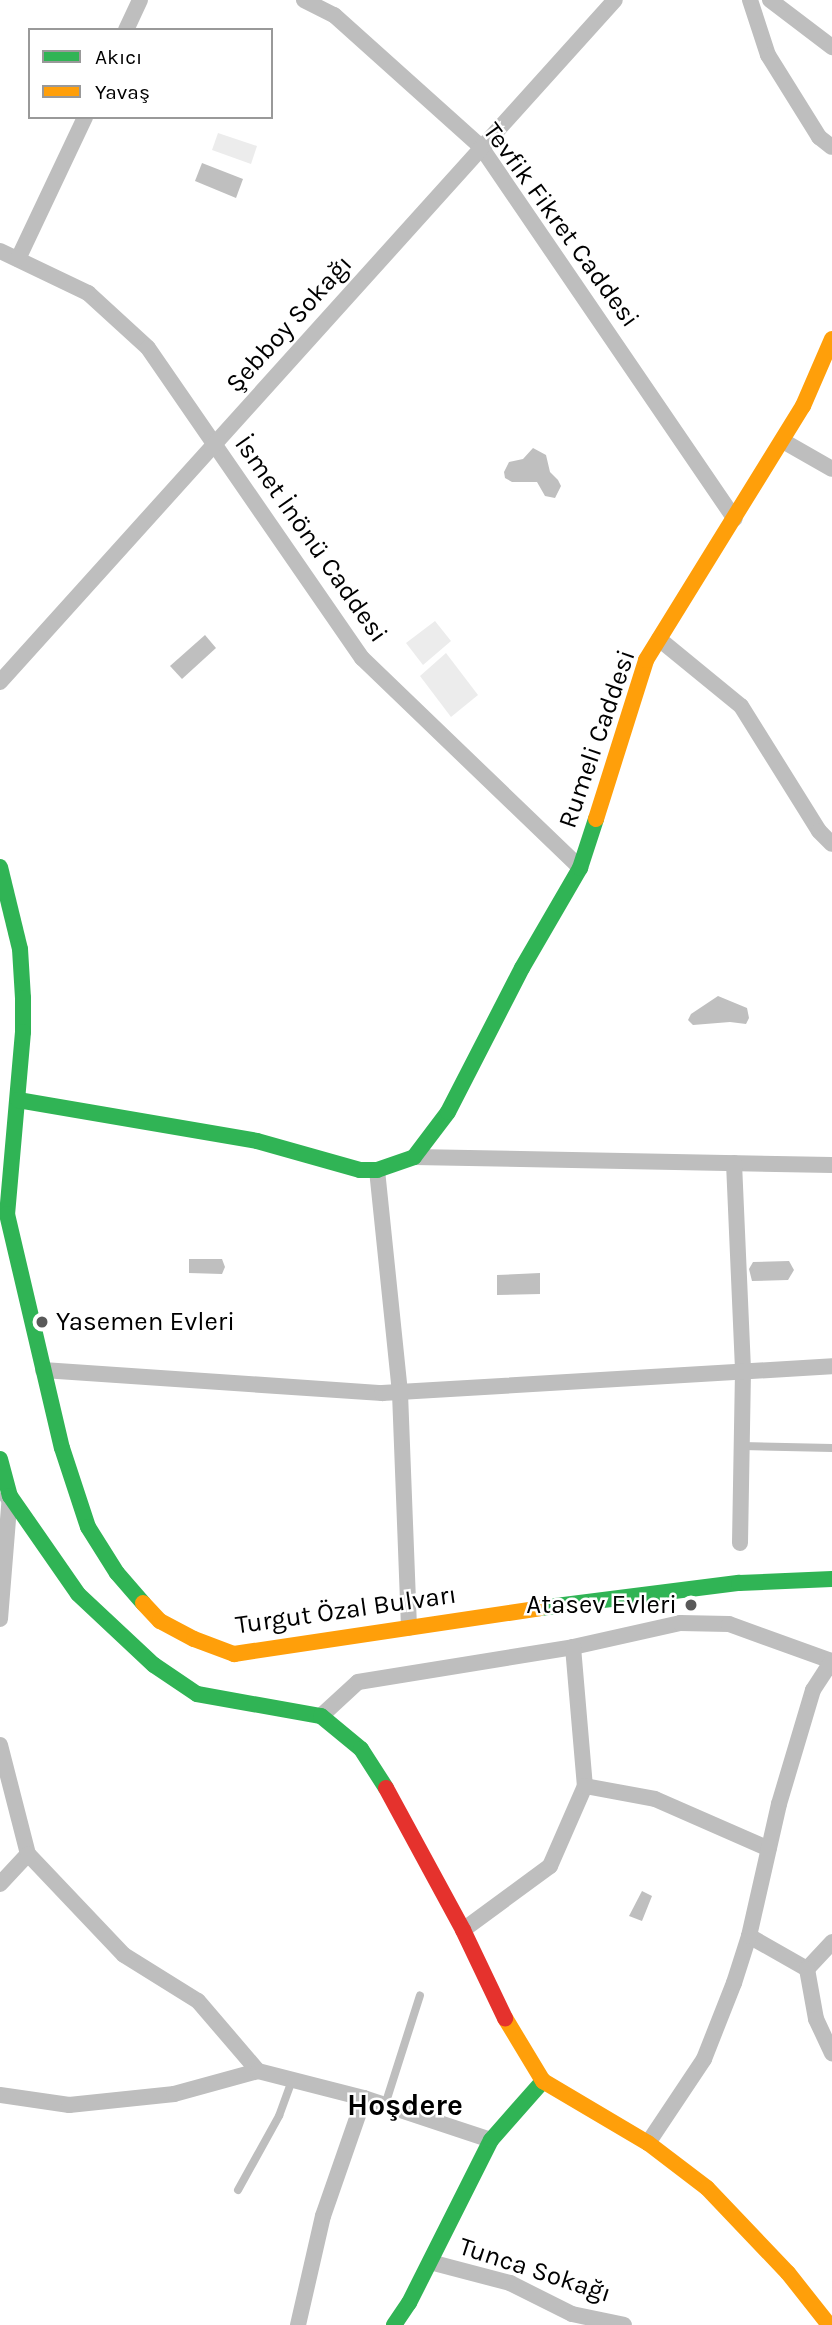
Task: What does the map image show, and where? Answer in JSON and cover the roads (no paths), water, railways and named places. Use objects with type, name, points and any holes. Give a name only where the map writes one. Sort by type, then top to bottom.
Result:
[{"type":"street","points":[[127,28],[140,0]]},
{"type":"street","name":"Tevfik Fikret Caddesi","points":[[304,0],[334,15],[481,146],[735,519]]},
{"type":"street","name":"Şebboy Sokağı","points":[[0,682],[615,0]]},
{"type":"street","points":[[750,0],[768,55],[819,137],[832,147]]},
{"type":"street","points":[[770,0],[832,47]]},
{"type":"street","points":[[18,259],[84,119]]},
{"type":"street","name":"İsmet İnönü Caddesi","points":[[0,251],[88,293],[148,348],[362,658],[580,868]]},
{"type":"street","name":"Rumeli Caddesi","points":[[414,1157],[448,1112],[522,968],[580,868],[646,660],[803,407],[832,339]]},
{"type":"street","points":[[783,441],[832,468]]},
{"type":"street","points":[[659,639],[741,706],[819,831],[832,844]]},
{"type":"street","name":"Turgut Özal Bulvarı","points":[[0,867],[20,949],[23,1032],[4,1215],[62,1448],[88,1527],[117,1573],[160,1622],[194,1640],[234,1654],[739,1583],[832,1579]]},
{"type":"street","points":[[18,1100],[257,1141],[360,1170],[377,1170],[414,1157],[832,1165]]},
{"type":"street","points":[[734,1163],[743,1371],[740,1543]]},
{"type":"street","points":[[377,1170],[400,1393],[409,1628]]},
{"type":"street","points":[[43,1370],[400,1393],[832,1366]]},
{"type":"street","points":[[0,1459],[5,1498],[0,1619]]},
{"type":"street","points":[[5,1498],[78,1594],[154,1665],[197,1694],[321,1716],[361,1749],[395,1801],[463,1930],[496,2003],[543,2081],[648,2143],[707,2188],[788,2273],[830,2324]]},
{"type":"street","points":[[321,1716],[358,1682],[573,1647],[680,1623],[729,1624],[832,1661],[813,1690],[779,1804],[749,1936],[704,2059],[648,2143]]},
{"type":"street","points":[[463,1930],[550,1866],[585,1786],[573,1647]]},
{"type":"street","points":[[0,1745],[28,1854],[124,1955],[198,2001],[258,2071]]},
{"type":"street","points":[[585,1786],[655,1799],[769,1849]]},
{"type":"street","points":[[0,1884],[28,1854]]},
{"type":"street","points":[[749,1936],[807,1969]]},
{"type":"street","points":[[807,1969],[832,1942]]},
{"type":"street","points":[[807,1969],[816,2019],[832,2053]]},
{"type":"street","points":[[0,2095],[69,2105],[82,2104],[174,2094],[258,2071],[364,2098],[491,2140]]},
{"type":"street","points":[[394,2325],[430,2262],[491,2140],[543,2081]]},
{"type":"street","points":[[298,2325],[323,2217],[364,2098]]},
{"type":"street","name":"Tunca Sokağı","points":[[430,2262],[510,2283],[572,2314],[624,2325]]},
{"type":"lane","points":[[742,1446],[832,1448]]},
{"type":"lane","points":[[385,2105],[420,1995]]},
{"type":"lane","points":[[238,2190],[279,2116],[292,2080]]},
{"type":"place","name":"Yasemen Evleri","points":[[42,1322]]},
{"type":"place","name":"Atasev Evleri","points":[[691,1605]]},
{"type":"district","name":"Hoşdere","points":[[405,2105]]}]
